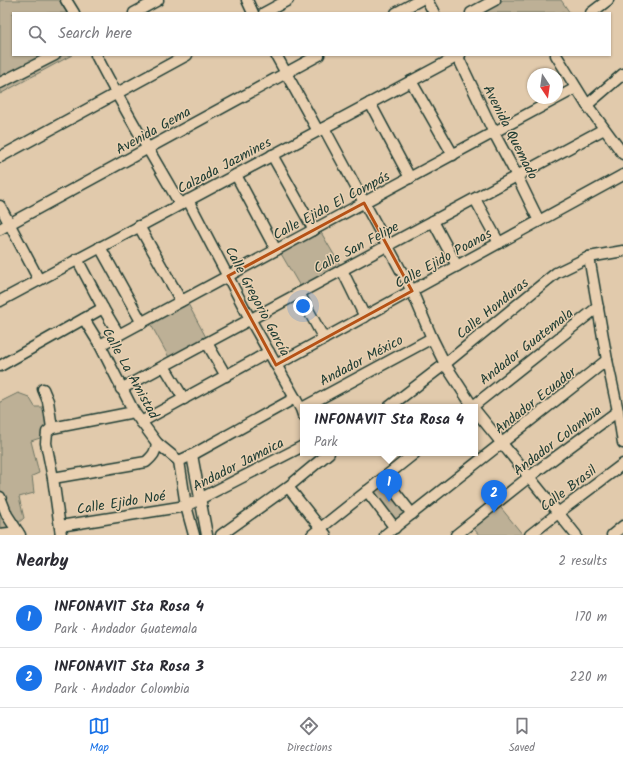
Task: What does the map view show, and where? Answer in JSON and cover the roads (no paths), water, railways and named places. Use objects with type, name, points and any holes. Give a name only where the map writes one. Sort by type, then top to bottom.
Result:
[{"type":"street","points":[[66,0],[73,12]]},
{"type":"street","points":[[136,12],[158,0]]},
{"type":"street","points":[[246,0],[252,12]]},
{"type":"street","points":[[266,12],[288,0]]},
{"type":"street","points":[[398,12],[420,0]]},
{"type":"street","points":[[428,0],[434,12]]},
{"type":"street","points":[[473,12],[495,0]]},
{"type":"street","points":[[592,12],[608,0]]},
{"type":"street","points":[[0,83],[53,56]]},
{"type":"street","name":"Calle Gregorio García","points":[[97,56],[116,94],[148,148],[184,202],[228,276],[250,320],[300,406]]},
{"type":"street","points":[[0,157],[185,56]]},
{"type":"street","points":[[276,56],[285,73],[321,129],[388,246],[412,291],[445,364],[470,404]]},
{"type":"street","name":"Avenida Gema","points":[[0,229],[317,56]]},
{"type":"street","name":"Calzada Jazmines","points":[[0,300],[458,56]]},
{"type":"street","name":"Avenida Quemado","points":[[458,56],[494,133],[539,221]]},
{"type":"street","points":[[557,56],[576,88],[623,154]]},
{"type":"street","points":[[587,104],[623,74]]},
{"type":"street","points":[[411,81],[453,155]]},
{"type":"street","name":"Calle Ejido El Compás","points":[[100,345],[576,88]]},
{"type":"street","points":[[370,103],[410,178]]},
{"type":"street","name":"Calle San Felipe","points":[[121,389],[604,129]]},
{"type":"street","points":[[272,155],[314,230]]},
{"type":"street","points":[[236,175],[276,250]]},
{"type":"street","name":"Calle Ejido Poanas","points":[[276,365],[623,175]]},
{"type":"street","points":[[475,199],[499,243]]},
{"type":"street","points":[[0,206],[39,280]]},
{"type":"street","points":[[433,221],[457,266]]},
{"type":"street","points":[[139,226],[181,301]]},
{"type":"street","points":[[100,247],[142,323]]},
{"type":"street","name":"Calle Honduras","points":[[393,404],[556,274],[589,257],[623,251]]},
{"type":"street","points":[[589,257],[623,443]]},
{"type":"street","points":[[77,259],[119,335]]},
{"type":"street","points":[[342,270],[365,317]]},
{"type":"street","points":[[299,293],[324,339]]},
{"type":"street","name":"Andador Guatemala","points":[[476,404],[598,307]]},
{"type":"street","points":[[0,366],[103,308]]},
{"type":"street","name":"Calle La Amistad","points":[[84,319],[100,345],[134,412],[157,443],[179,461]]},
{"type":"street","name":"Andador México","points":[[314,404],[432,338]]},
{"type":"street","points":[[207,343],[226,376]]},
{"type":"street","points":[[141,422],[269,352]]},
{"type":"street","name":"Andador Ecuador","points":[[385,535],[607,360]]},
{"type":"street","points":[[164,366],[184,399]]},
{"type":"street","points":[[43,390],[48,401],[50,430],[46,443],[61,530]]},
{"type":"street","points":[[194,535],[186,506],[179,461],[295,398]]},
{"type":"street","name":"Andador Colombia","points":[[456,535],[529,477],[618,411]]},
{"type":"street","points":[[50,430],[134,412]]},
{"type":"street","points":[[478,414],[576,535]]},
{"type":"street","points":[[53,478],[146,462],[156,451],[157,443]]},
{"type":"street","name":"Andador Jamaica","points":[[186,506],[300,448]]},
{"type":"street","points":[[192,455],[207,535]]},
{"type":"street","points":[[312,535],[323,532],[367,491],[411,456]]},
{"type":"street","points":[[221,535],[288,487],[317,457]]},
{"type":"street","name":"Calle Brasil","points":[[530,535],[623,464]]},
{"type":"street","points":[[384,478],[412,514]]},
{"type":"street","points":[[288,487],[323,532]]},
{"type":"street","points":[[367,491],[395,528]]},
{"type":"street","points":[[0,497],[7,515],[19,534]]},
{"type":"street","name":"Calle Ejido Noé","points":[[61,530],[186,506]]},
{"type":"street","points":[[612,535],[623,526]]},
{"type":"street","points":[[0,534],[19,534]]},
{"type":"place","name":"INFONAVIT Sta Rosa 4","points":[[389,502]]},
{"type":"place","name":"INFONAVIT Sta Rosa 3","points":[[494,513]]}]
